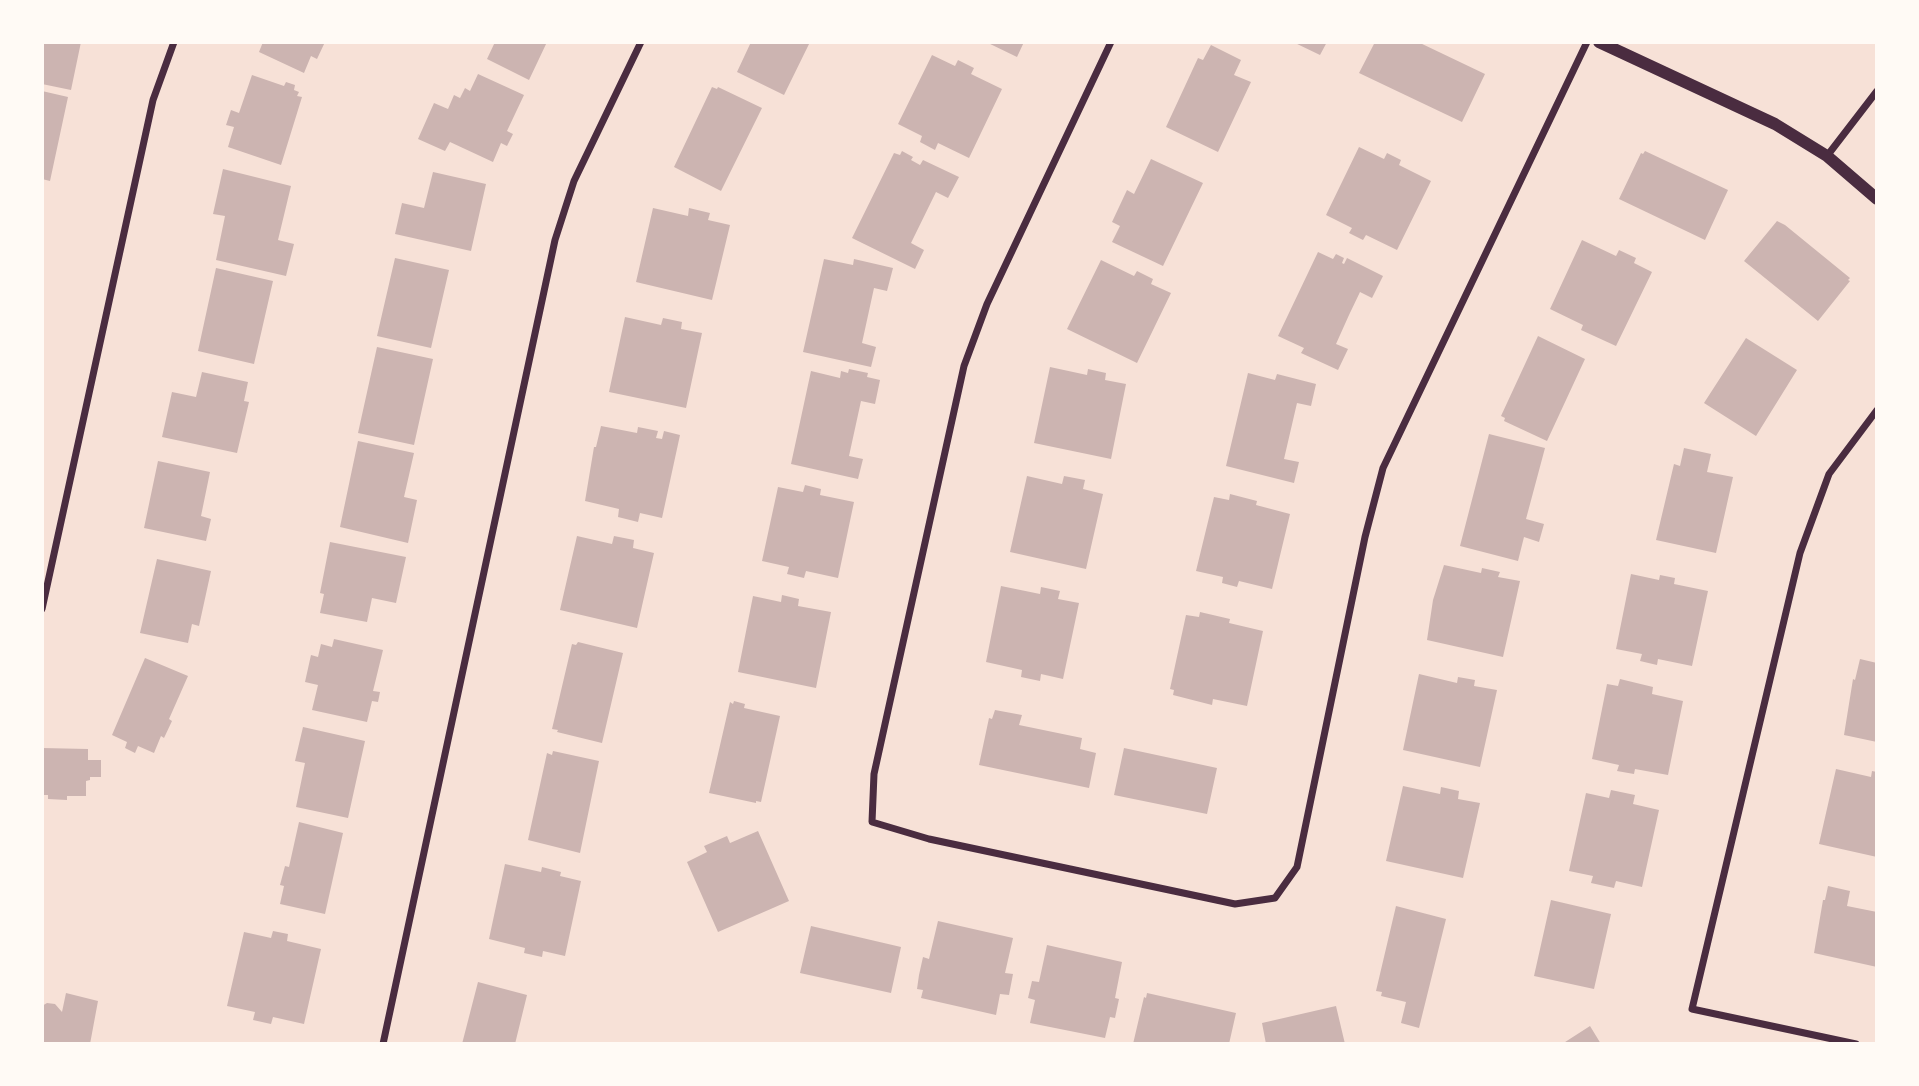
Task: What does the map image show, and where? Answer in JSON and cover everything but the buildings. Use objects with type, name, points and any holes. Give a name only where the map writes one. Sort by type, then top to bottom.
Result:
[{"type":"street","points":[[42,609],[153,100],[174,42]]},
{"type":"street","points":[[383,1044],[555,240],[574,181],[641,42]]},
{"type":"street","points":[[1111,42],[987,304],[964,366],[874,774],[872,822],[929,839],[1235,904],[1275,898],[1297,867],[1364,537],[1383,468],[1587,42]]},
{"type":"street","points":[[1599,42],[1775,124],[1827,156],[1877,199]]},
{"type":"street","points":[[1827,156],[1877,91]]},
{"type":"street","points":[[1856,1044],[1692,1009],[1800,553],[1829,474],[1877,410]]}]
